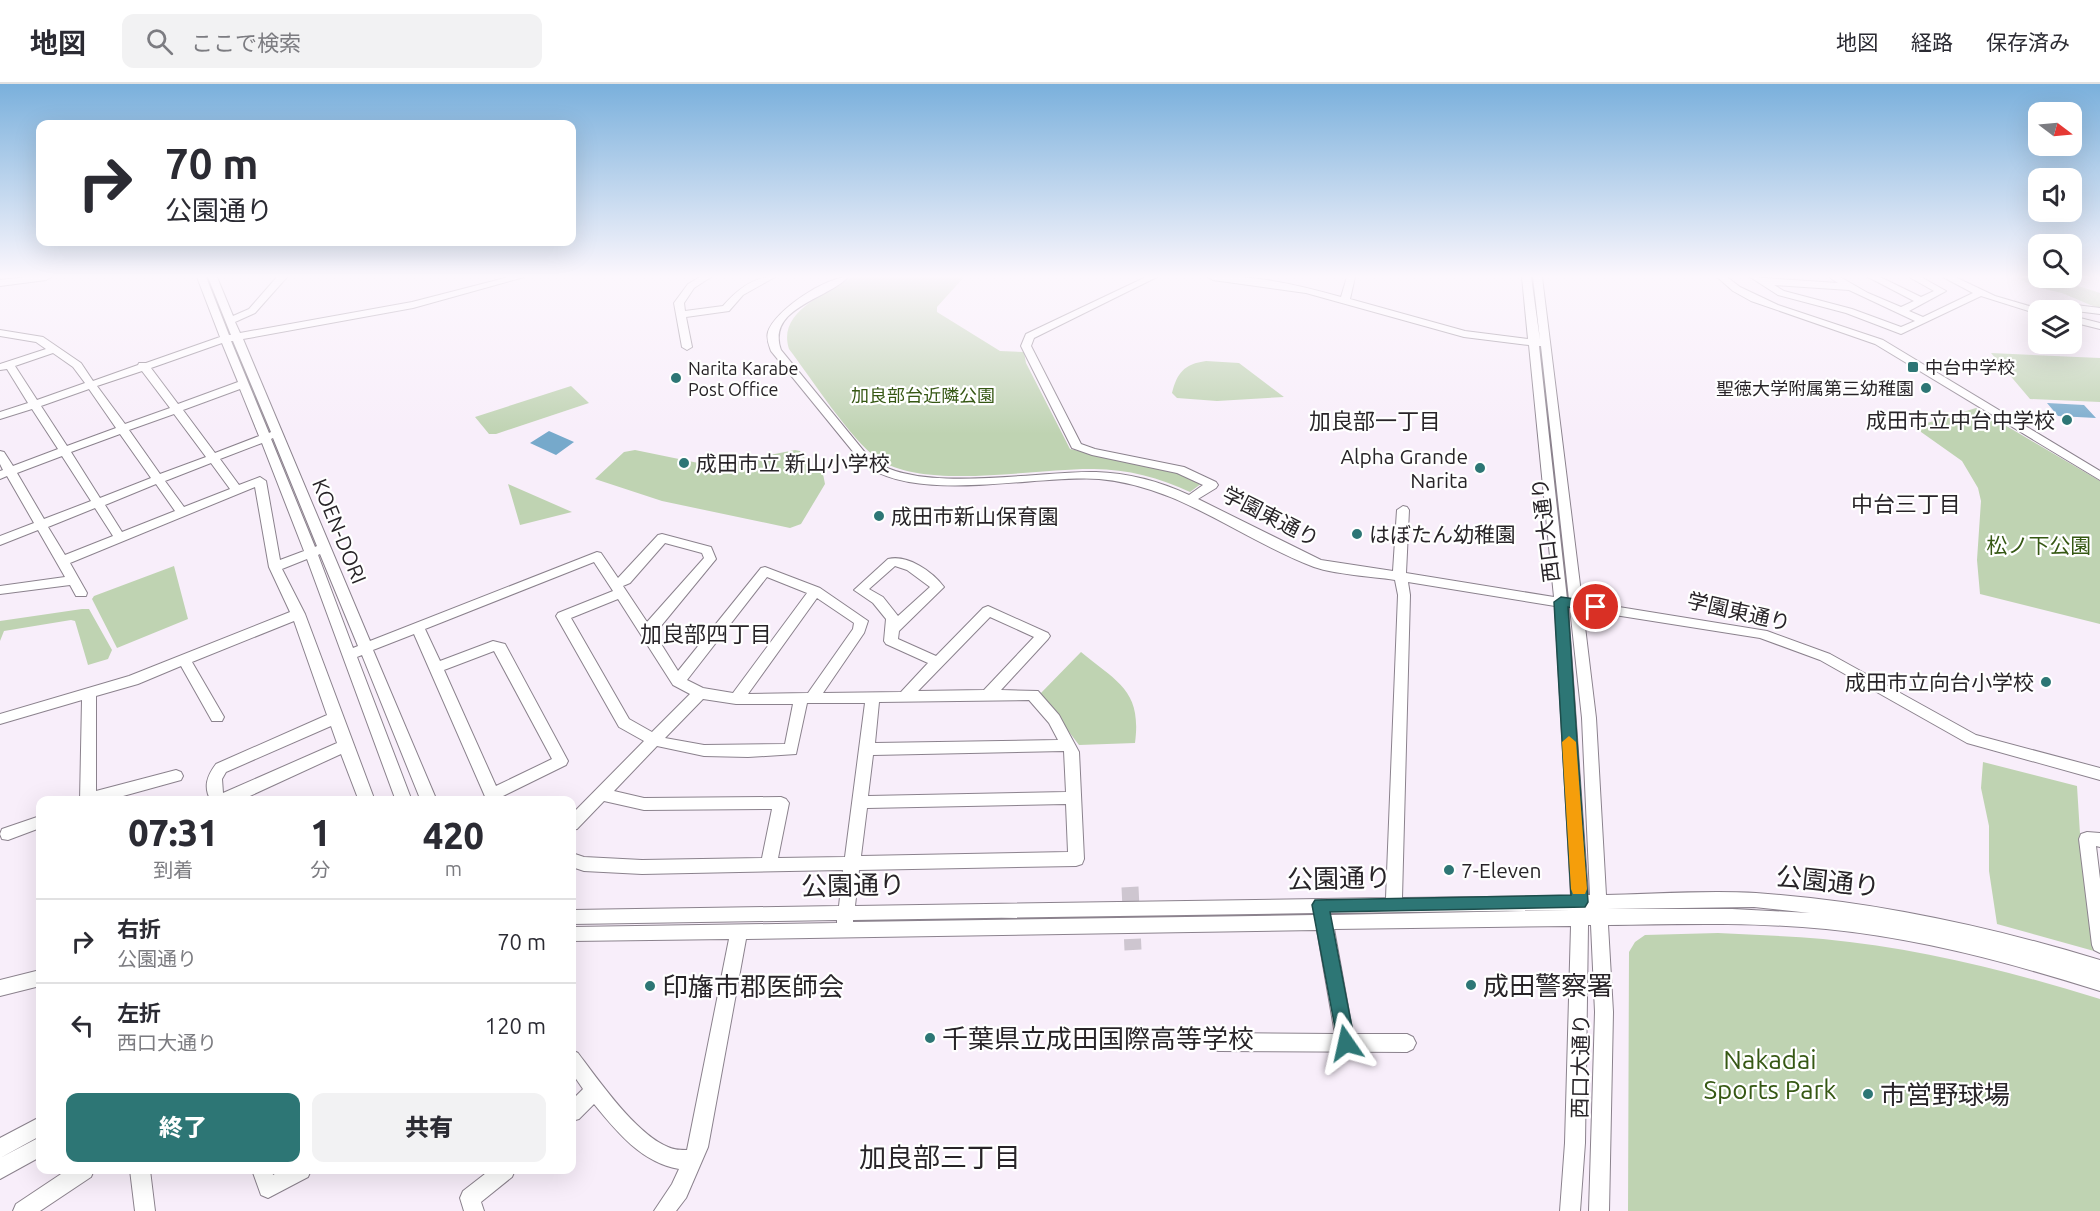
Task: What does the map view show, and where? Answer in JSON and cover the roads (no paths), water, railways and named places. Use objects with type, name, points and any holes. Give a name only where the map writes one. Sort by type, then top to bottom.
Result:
[{"type":"street","name":"KOEN-DORI","points":[[221,330],[243,384],[324,548],[427,796]]},
{"type":"street","name":"KOEN-DORI","points":[[235,330],[310,554],[402,796]]},
{"type":"street","points":[[0,416],[143,365],[225,339],[274,330]]},
{"type":"street","points":[[684,330],[687,347]]},
{"type":"street","name":"学園東通り","points":[[773,330],[772,340],[776,351],[867,461],[894,474],[926,481],[1114,476],[1150,483],[1190,499],[1297,555],[1319,564],[1745,630],[1782,640],[1825,657],[1972,739],[2100,774]]},
{"type":"street","points":[[1043,330],[1030,336],[1026,346],[1076,446],[1092,452],[1190,473],[1212,485],[1190,499]]},
{"type":"street","points":[[1443,330],[1546,344]]},
{"type":"street","name":"西口大通り","points":[[1532,330],[1561,602],[1580,910],[1578,1027],[1570,1211]]},
{"type":"street","name":"西口大通り","points":[[1544,330],[1589,718],[1604,1012],[1599,1211]]},
{"type":"street","points":[[1850,330],[1880,342],[2100,476]]},
{"type":"street","points":[[0,333],[39,339],[77,365],[88,384],[182,513]]},
{"type":"street","points":[[55,349],[4,366],[35,403],[120,538]]},
{"type":"street","points":[[143,365],[174,410],[237,490]]},
{"type":"street","points":[[5,473],[243,384]]},
{"type":"street","points":[[0,541],[270,435]]},
{"type":"street","points":[[0,454],[5,473],[41,525],[81,593]]},
{"type":"street","points":[[63,561],[260,481],[275,567],[298,614],[365,796]]},
{"type":"street","points":[[1394,905],[1404,595],[1399,570],[1403,510]]},
{"type":"street","points":[[644,630],[656,623],[710,559],[707,550],[662,538],[618,588],[563,616],[624,723],[665,744],[698,750],[790,750],[807,698],[859,630],[861,621],[815,591],[765,571],[678,681]]},
{"type":"street","points":[[275,567],[324,548]]},
{"type":"street","points":[[348,655],[597,556],[678,681],[700,693],[736,699],[1033,695],[1054,719],[1072,752],[1076,859],[642,867],[584,864],[576,861]]},
{"type":"street","points":[[893,628],[938,586],[910,564],[900,562],[892,562],[860,590],[878,600],[893,618],[891,641],[938,662]]},
{"type":"street","points":[[0,590],[73,580]]},
{"type":"street","points":[[736,699],[815,591]]},
{"type":"street","points":[[904,697],[988,611],[1043,636],[988,695]]},
{"type":"street","points":[[0,719],[89,695],[133,680],[298,614]]},
{"type":"street","points":[[417,626],[493,796]]},
{"type":"street","points":[[436,668],[493,646],[500,647],[561,761],[498,796]]},
{"type":"street","points":[[184,659],[217,717]]},
{"type":"street","points":[[576,820],[700,693]]},
{"type":"street","points":[[88,796],[89,695]]},
{"type":"street","points":[[845,921],[873,697]]},
{"type":"street","points":[[216,796],[214,778],[221,768],[336,717]]},
{"type":"street","points":[[867,749],[1068,745]]},
{"type":"street","points":[[235,796],[345,746]]},
{"type":"street","points":[[103,796],[176,776]]},
{"type":"street","points":[[601,794],[644,804],[781,804],[769,865]]},
{"type":"street","points":[[860,802],[1073,798]]},
{"type":"street","points":[[8,834],[36,824]]},
{"type":"street","points":[[2100,840],[2086,839],[2099,913],[2100,945]]},
{"type":"street","name":"公園通り","points":[[1600,910],[1754,900],[1831,906],[1953,927],[2100,968]]},
{"type":"street","name":"公園通り","points":[[1322,913],[1394,905],[1580,910]]},
{"type":"street","name":"公園通り","points":[[576,917],[845,921],[1600,910],[1732,916],[1858,926],[1970,947],[2100,983]]},
{"type":"street","points":[[1322,913],[1346,1043]]},
{"type":"street","name":"公園通り","points":[[576,934],[739,930],[845,921]]},
{"type":"street","points":[[664,1211],[679,1191],[698,1147],[739,930]]},
{"type":"street","points":[[0,988],[36,979]]},
{"type":"street","points":[[1218,1042],[1407,1043]]},
{"type":"street","points":[[576,1065],[594,1090],[645,1144],[666,1156],[692,1161]]},
{"type":"street","points":[[576,1108],[594,1090]]},
{"type":"street","points":[[0,1148],[36,1128]]},
{"type":"street","points":[[0,1169],[36,1149]]},
{"type":"street","points":[[23,1211],[78,1174]]},
{"type":"street","points":[[140,1174],[145,1211]]},
{"type":"street","points":[[263,1174],[268,1188],[294,1174]]},
{"type":"street","points":[[474,1211],[470,1198],[500,1174]]},
{"type":"water","points":[[2047,403],[2084,405],[2096,418],[2058,416]]},
{"type":"water","points":[[549,431],[574,442],[556,455],[530,443]]},
{"type":"tunnel","points":[[1130,887],[1133,950]]},
{"type":"place","name":"中台中学校","points":[[1913,367]]},
{"type":"place","name":"Narita Karabe Post Office","points":[[676,378]]},
{"type":"place","name":"聖徳大学附属第三幼稚園","points":[[1926,388]]},
{"type":"place","name":"成田市立中台中学校","points":[[2067,420]]},
{"type":"place","name":"成田市立 新山小学校","points":[[684,463]]},
{"type":"place","name":"Alpha Grande Narita","points":[[1480,468]]},
{"type":"place","name":"成田市新山保育園","points":[[879,516]]},
{"type":"place","name":"はぼたん幼稚園","points":[[1357,534]]},
{"type":"place","name":"成田市立向台小学校","points":[[2046,682]]},
{"type":"place","name":"7-Eleven","points":[[1449,870]]},
{"type":"place","name":"成田警察署","points":[[1471,985]]},
{"type":"place","name":"印旛市郡医師会","points":[[650,986]]},
{"type":"place","name":"千葉県立成田国際高等学校","points":[[930,1038]]},
{"type":"place","name":"市営野球場","points":[[1868,1094]]},
{"type":"district","name":"加良部一丁目","points":[[1375,420]]},
{"type":"district","name":"中台三丁目","points":[[1906,503]]},
{"type":"district","name":"加良部四丁目","points":[[706,633]]},
{"type":"district","name":"加良部三丁目","points":[[940,1157]]},
{"type":"park label","name":"加良部台近隣公園","points":[[923,395]]},
{"type":"park label","name":"松ノ下公園","points":[[2039,545]]},
{"type":"park label","name":"Nakadai Sports Park","points":[[1770,1074]]}]
